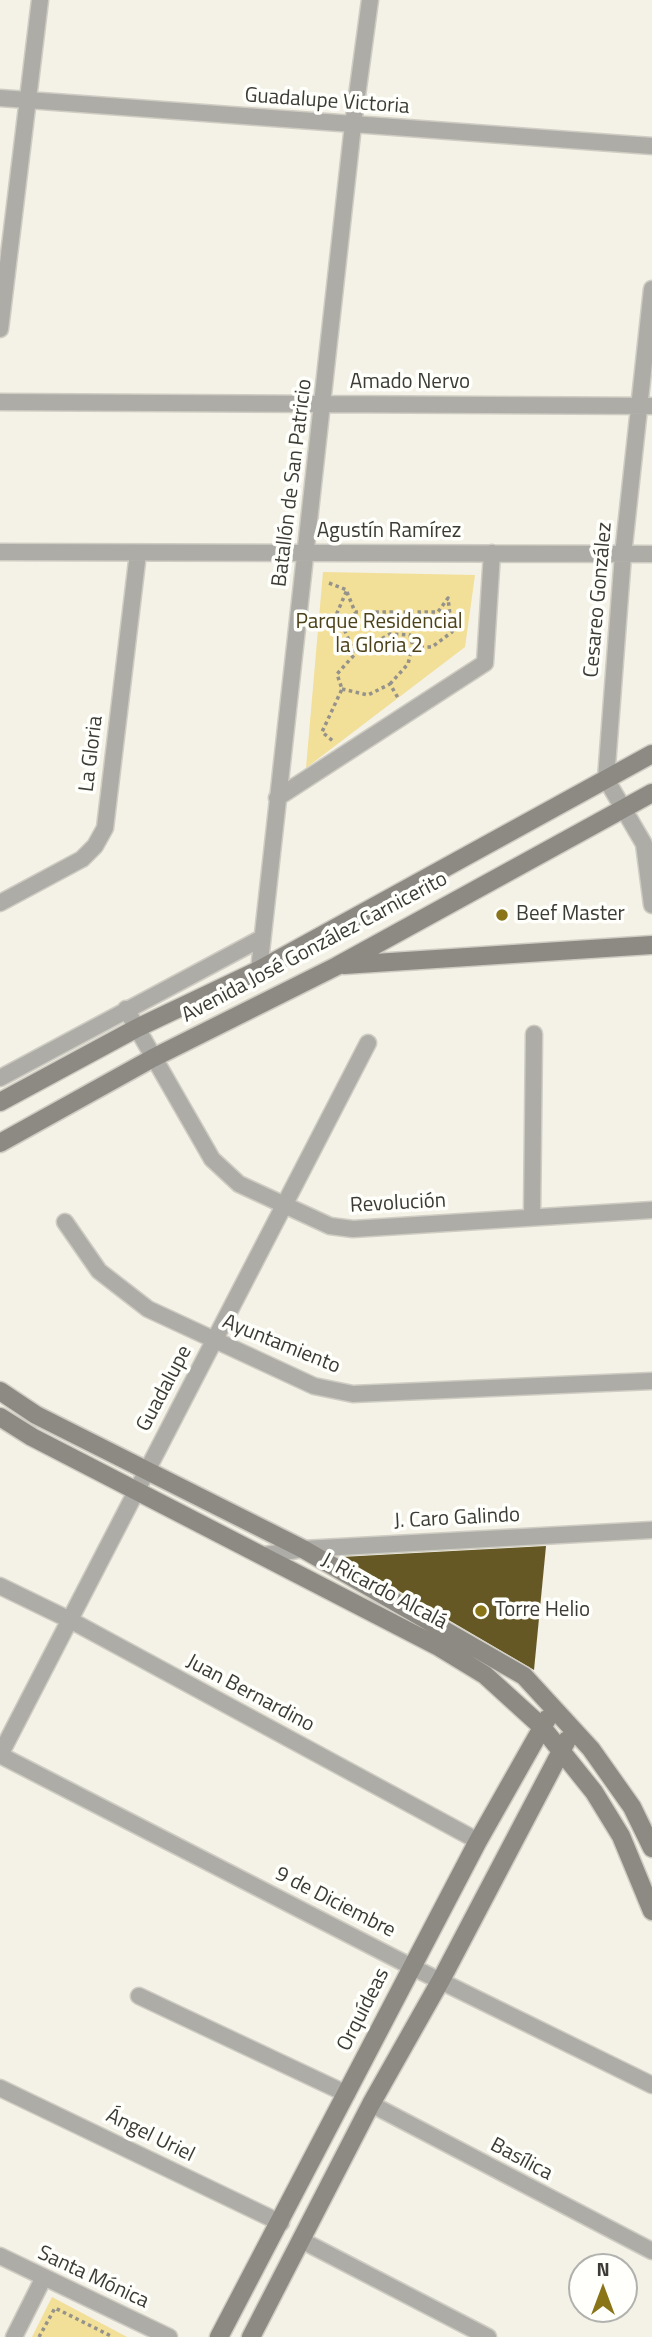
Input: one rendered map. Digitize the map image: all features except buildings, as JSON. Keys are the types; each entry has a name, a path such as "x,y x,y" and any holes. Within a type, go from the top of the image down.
{"street":[{"path":"0,329 40,0"},
{"name":"Batallón de San Patricio","path":"258,970 353,125 370,0"},
{"name":"Guadalupe Victoria","path":"0,98 652,146"},
{"name":"Cesareo González","path":"607,779 623,555 645,406 652,289"},
{"name":"Amado Nervo","path":"0,402 645,406"},
{"name":"Agustín Ramírez","path":"0,552 652,554"},
{"name":"La Gloria","path":"0,903 82,859 95,846 104,828 138,554"},
{"path":"277,798 485,663 492,554"},
{"name":"Avenida José González Carnicerito","path":"0,1102 137,1028 258,970 652,754"},
{"path":"607,779 625,806 644,844 652,905"},
{"name":"Avenida José González Carnicerito","path":"0,1143 153,1058 337,966 652,793"},
{"path":"0,1078 262,938"},
{"path":"337,966 652,945"},
{"name":"Revolución","path":"126,1009 212,1159 239,1184 281,1206 330,1226 353,1229 652,1210"},
{"path":"532,1217 534,1034"},
{"name":"Guadalupe","path":"0,1755 214,1342 281,1206 368,1043"},
{"name":"Ayuntamiento","path":"65,1222 79,1245 119,1289 148,1309 214,1342 314,1386 353,1394 652,1381"},
{"name":"J. Ricardo Alcalá","path":"0,1391 16,1404 303,1549 490,1654 524,1676 575,1730 632,1807 652,1848"},
{"name":"J. Ricardo Alcalá","path":"0,1417 439,1647 485,1675 541,1726 594,1792 621,1836 652,1911"},
{"name":"J. Caro Galindo","path":"265,1555 303,1549 652,1530"},
{"name":"Juan Bernardino","path":"0,1586 70,1620 478,1841"},
{"name":"Orquídeas","path":"219,2337 281,2223 478,1841 541,1726 555,1708"},
{"path":"251,2337 371,2104 441,1980 560,1748 575,1730"},
{"name":"9 de Diciembre","path":"0,1755 412,1967 652,2085"},
{"path":"139,1996 347,2094"},
{"name":"Ángel Uriel","path":"0,2088 281,2223"},
{"name":"Basílica","path":"371,2104 652,2251"},
{"path":"300,2240 488,2337"},
{"name":"Santa Mónica","path":"0,2256 43,2279 169,2337"},
{"path":"14,2337 43,2279"}],"path":[{"path":"329,583 347,590 355,612 438,612 448,598 453,632 432,647 412,647"},
{"path":"347,590 337,614 355,654"},
{"path":"336,745 322,732 342,690 337,674 355,654 390,634 410,635 412,647 408,664 390,684 368,695 342,690"},
{"path":"388,705 399,698 390,684"},
{"path":"39,2337 55,2308 113,2337"}],"green space":[{"name":"Parque Residencial la Gloria 2","path":"323,572 475,575 465,647 306,768"},
{"path":"52,2297 127,2337 32,2337"}],"place":[{"name":"Beef Master","path":"502,915"},
{"name":"Torre Helio","path":"481,1611"}]}
